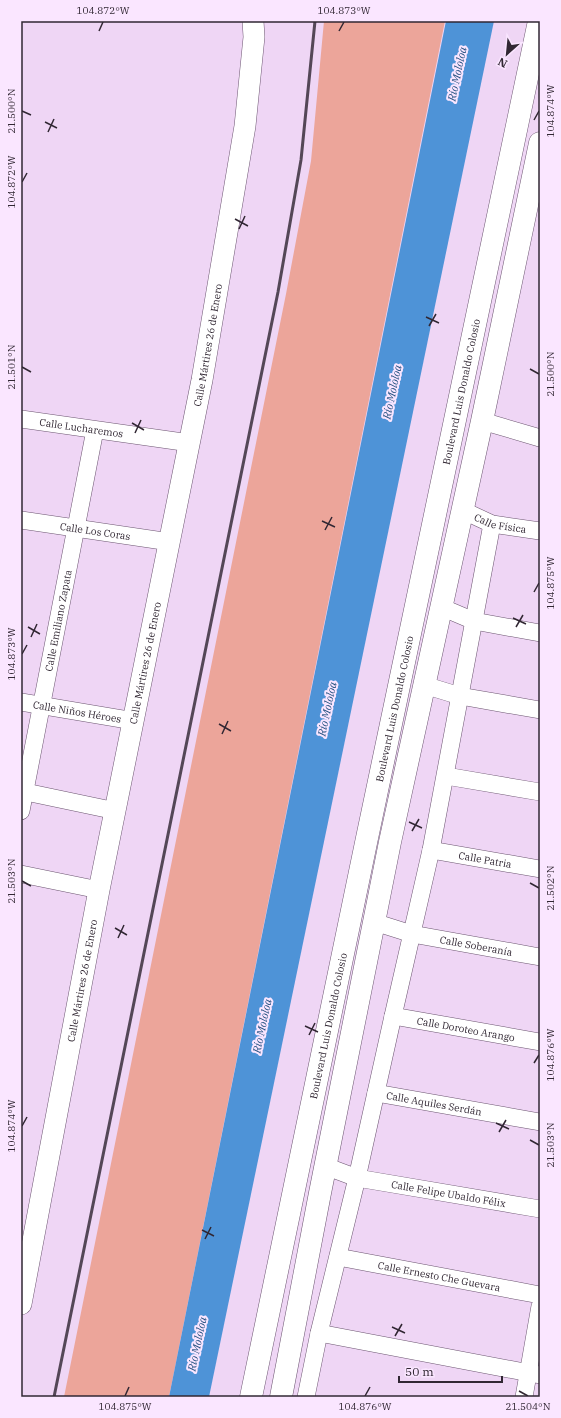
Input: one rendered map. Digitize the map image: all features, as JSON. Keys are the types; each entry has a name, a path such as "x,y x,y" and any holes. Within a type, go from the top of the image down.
{"main road":[{"name":"Boulevard Luis Donaldo Colosio","path":"251,1397 374,801 539,21"},
{"path":"281,1397 325,1166 398,806 540,146"},
{"path":"374,801 398,806"}],"street":[{"name":"Calle Mártires 26 de Enero","path":"21,1304 99,890 202,380 246,126 254,37 253,21"},
{"name":"Calle Lucharemos","path":"21,418 190,443"},
{"path":"482,421 540,438"},
{"name":"Calle Emiliano Zapata","path":"21,811 23,791 42,705 95,430"},
{"name":"Calle Física","path":"462,510 492,524 540,531"},
{"name":"Calle Los Coras","path":"21,520 170,542"},
{"path":"306,1397 319,1333 357,1178 431,850 492,524"},
{"path":"441,607 474,621 540,632"},
{"path":"424,685 460,696 540,710"},
{"name":"Calle Niños Héroes","path":"21,702 134,721"},
{"path":"446,776 540,792"},
{"path":"23,791 116,811"},
{"name":"Calle Patria","path":"431,850 540,869"},
{"path":"21,874 99,890"},
{"name":"Calle Soberanía","path":"374,922 412,934 540,957"},
{"name":"Calle Doroteo Arango","path":"393,1016 540,1042"},
{"name":"Calle Aquiles Serdán","path":"376,1093 540,1122"},
{"name":"Calle Felipe Ubaldo Félix","path":"325,1166 357,1178 540,1209"},
{"name":"Calle Ernesto Che Guevara","path":"338,1257 540,1295"},
{"path":"524,1397 534,1374 540,1306"},
{"path":"319,1333 534,1374"}],"shaded area":[{"path":"324,21 445,21 169,1397 64,1397 286,294 311,161"}],"water":[{"name":"Río Mololoa","path":"446,21 494,21 209,1397 169,1397"}],"railway":[{"path":"54,1397 278,292 301,160 315,21"}]}
